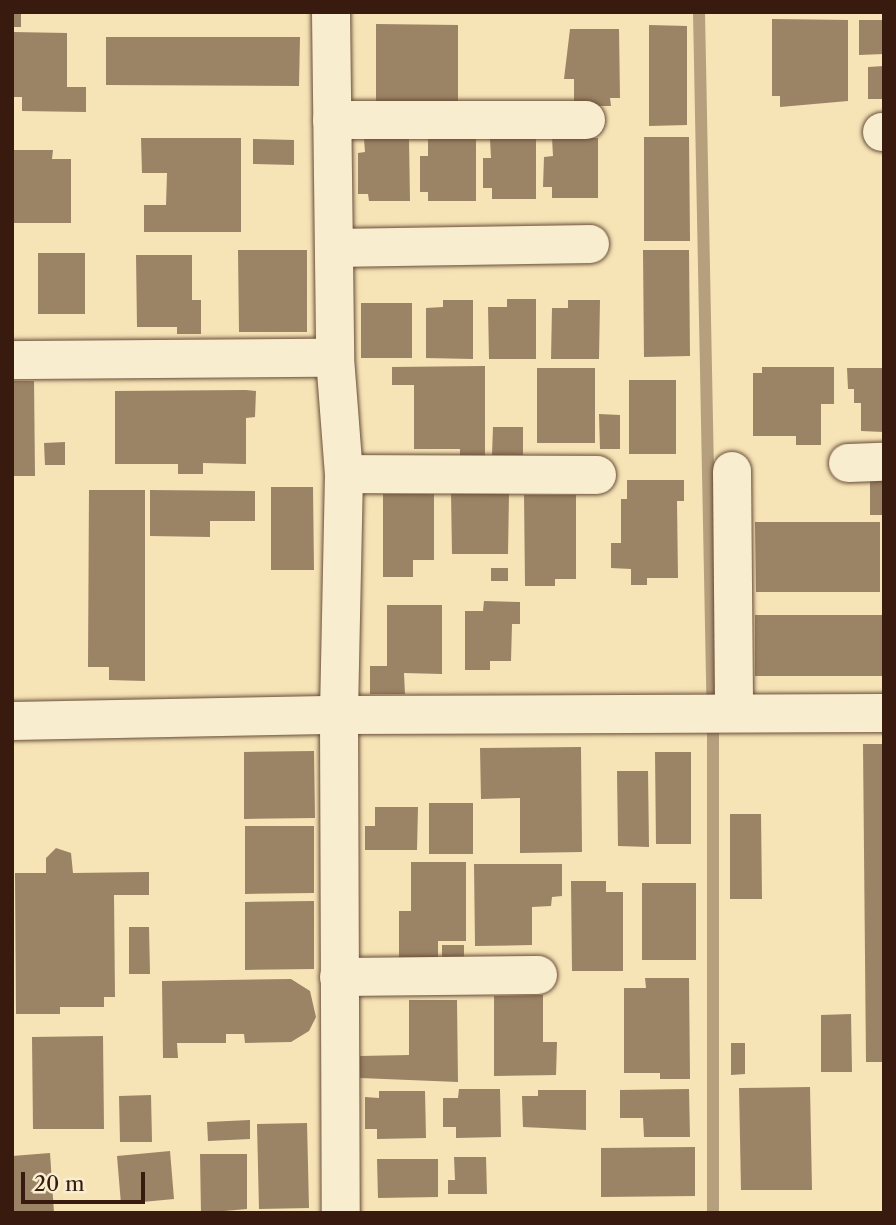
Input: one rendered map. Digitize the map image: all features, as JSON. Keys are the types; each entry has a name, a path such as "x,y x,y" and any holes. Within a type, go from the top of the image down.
{"street":[{"path":"331,12 335,358 344,474 339,715 341,1213"},
{"path":"332,120 586,120"},
{"path":"335,248 590,244"},
{"path":"12,360 335,358"},
{"path":"732,471 734,713"},
{"path":"344,474 597,475"},
{"path":"12,722 339,715 884,713"},
{"path":"339,977 538,975"}],"building":[{"path":"12,12 21,12 21,27 12,27"},
{"path":"772,19 848,20 848,101 780,107 780,96 772,96"},
{"path":"859,20 884,20 884,54 859,55"},
{"path":"376,24 458,25 458,105 376,105"},
{"path":"649,25 687,26 687,125 649,126"},
{"path":"570,29 619,29 620,98 610,98 611,106 574,106 574,79 564,79"},
{"path":"12,32 67,33 67,87 86,87 86,112 22,111 22,97 12,97"},
{"path":"106,37 300,37 299,86 106,85"},
{"path":"884,66 884,99 868,99 868,67"},
{"path":"644,137 689,137 690,241 644,241"},
{"path":"141,138 241,138 241,232 144,232 144,205 166,205 167,173 142,173"},
{"path":"428,138 476,139 476,201 428,201 428,192 420,192 420,156 428,156"},
{"path":"552,138 598,138 598,198 552,198 552,187 543,187 544,157 553,156"},
{"path":"253,139 294,140 294,165 253,164"},
{"path":"364,139 409,139 410,201 369,201 368,194 358,194 358,153 365,152"},
{"path":"490,139 536,139 536,199 492,199 492,188 483,188 483,158 491,158"},
{"path":"12,150 53,150 52,159 71,159 71,223 12,223"},
{"path":"238,250 307,250 307,332 239,332"},
{"path":"643,250 689,250 690,356 644,357"},
{"path":"38,253 85,253 85,314 38,314"},
{"path":"136,255 192,255 192,300 201,300 201,334 177,334 177,327 137,327"},
{"path":"507,299 536,299 536,359 489,359 488,307 507,307"},
{"path":"443,300 473,300 473,359 426,358 426,308 443,307"},
{"path":"568,300 600,300 599,359 551,359 552,308 568,308"},
{"path":"361,303 412,303 412,358 361,358"},
{"path":"485,366 485,457 460,456 460,449 414,449 414,385 392,385 392,367"},
{"path":"762,367 834,367 834,404 821,404 821,445 796,445 796,436 753,436 753,373 762,373"},
{"path":"537,368 595,368 595,443 537,443"},
{"path":"847,368 884,368 884,432 861,431 861,403 854,403 854,389 848,389"},
{"path":"629,380 676,380 676,454 629,454"},
{"path":"12,381 34,381 35,476 12,476"},
{"path":"115,391 256,391 255,417 246,418 246,464 203,463 203,474 178,474 178,464 115,464"},
{"path":"599,414 620,415 620,449 600,449"},
{"path":"493,427 523,427 523,455 492,455"},
{"path":"65,442 65,465 45,465 44,443"},
{"path":"870,477 884,477 884,515 870,515"},
{"path":"627,480 684,480 684,501 677,501 678,578 647,578 647,585 631,585 631,569 611,568 611,543 621,543 621,499 627,499"},
{"path":"271,487 313,487 314,570 271,570"},
{"path":"89,490 145,490 145,681 109,680 109,667 88,667"},
{"path":"150,490 255,491 255,521 210,521 210,537 150,536"},
{"path":"451,492 509,493 508,554 452,554"},
{"path":"383,494 434,494 434,560 413,560 413,577 383,577"},
{"path":"524,495 576,495 576,579 555,579 555,586 525,586"},
{"path":"755,522 880,522 880,592 756,592"},
{"path":"491,568 508,568 508,581 491,581"},
{"path":"484,601 520,602 520,624 512,624 511,661 490,661 490,670 465,670 465,611 483,611"},
{"path":"387,605 442,605 442,674 404,673 405,694 370,694 370,666 387,666"},
{"path":"755,615 884,615 884,676 755,676"},
{"path":"863,744 884,744 884,1062 866,1062"},
{"path":"581,747 582,852 520,853 520,798 481,799 480,748"},
{"path":"314,751 315,818 244,819 244,752"},
{"path":"655,752 691,752 691,844 656,844"},
{"path":"617,771 648,771 649,847 618,846"},
{"path":"429,803 473,803 473,854 429,854"},
{"path":"375,807 418,807 417,850 365,850 365,826 375,826"},
{"path":"730,814 761,814 762,899 730,899"},
{"path":"245,826 314,826 314,893 245,894"},
{"path":"56,848 71,853 73,873 149,872 149,895 114,895 115,997 104,997 104,1007 60,1007 60,1014 16,1014 15,873 46,873 46,858"},
{"path":"411,862 466,862 466,941 438,941 438,958 399,958 399,911 411,911"},
{"path":"474,864 562,864 562,896 552,897 551,906 532,907 532,945 475,946"},
{"path":"571,881 606,881 606,892 623,892 623,971 572,971"},
{"path":"642,883 696,883 696,960 642,960"},
{"path":"314,901 314,969 245,970 245,902"},
{"path":"129,927 149,927 150,974 129,974"},
{"path":"442,945 464,945 464,958 442,959"},
{"path":"645,978 689,978 690,1079 660,1079 660,1073 624,1073 624,988 646,988"},
{"path":"291,979 310,991 316,1017 309,1031 291,1042 245,1043 244,1034 226,1034 226,1043 177,1043 178,1058 163,1058 162,981"},
{"path":"543,995 543,1042 557,1042 556,1075 494,1076 494,996"},
{"path":"409,1000 457,1000 458,1082 360,1078 360,1056 409,1055"},
{"path":"851,1014 852,1072 821,1072 821,1015"},
{"path":"103,1036 104,1129 33,1129 32,1037"},
{"path":"731,1043 745,1043 745,1074 731,1075"},
{"path":"810,1087 812,1190 741,1190 739,1088"},
{"path":"459,1089 500,1089 501,1137 456,1138 456,1127 443,1127 443,1098 458,1098"},
{"path":"689,1089 690,1137 644,1137 643,1118 620,1118 620,1090"},
{"path":"538,1090 586,1090 586,1130 523,1127 522,1096 538,1096"},
{"path":"379,1091 425,1091 426,1138 377,1139 377,1129 365,1129 365,1097 379,1098"},
{"path":"151,1095 152,1142 120,1142 119,1096"},
{"path":"250,1120 250,1139 208,1141 207,1122"},
{"path":"307,1123 309,1208 259,1209 257,1124"},
{"path":"695,1147 695,1196 601,1197 601,1148"},
{"path":"170,1151 174,1199 121,1204 117,1156"},
{"path":"50,1153 54,1213 12,1213 12,1156"},
{"path":"200,1154 247,1154 247,1209 201,1213"},
{"path":"454,1157 486,1157 487,1194 448,1194 448,1180 455,1180"},
{"path":"377,1159 438,1159 438,1197 378,1198"}],"waterway":[{"path":"699,12 713,726 713,1213"}]}
